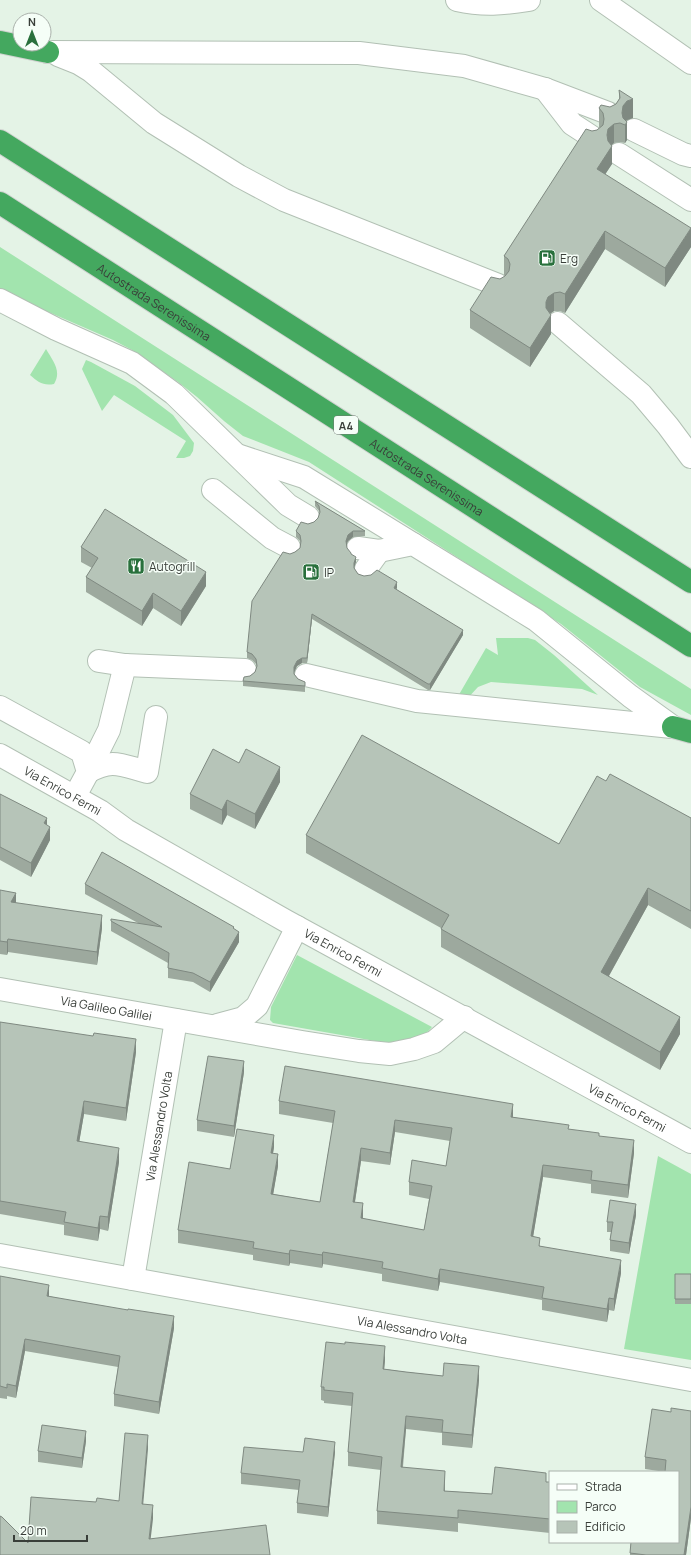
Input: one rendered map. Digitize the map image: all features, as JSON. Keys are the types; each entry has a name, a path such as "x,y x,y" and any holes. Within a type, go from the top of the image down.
{"highway":[{"path":"0,42 12,44"},
{"path":"0,141 691,582"},
{"name":"Autostrada Serenissima","path":"0,203 691,646"}],"street":[{"path":"456,0 473,4 490,5 530,0"},
{"path":"601,0 691,63"},
{"path":"48,52 359,53 464,66 545,89 608,113"},
{"path":"48,52 85,67 101,78 154,123 240,176 284,200 498,285"},
{"path":"545,89 572,124 592,137"},
{"path":"634,130 683,154 691,156"},
{"path":"619,154 691,200"},
{"path":"0,300 56,329 132,363 174,394 288,505 308,517"},
{"path":"558,323 641,394 668,426 691,457"},
{"path":"235,455 304,477 413,544 536,620 630,696 682,730"},
{"path":"213,490 272,538 289,547"},
{"path":"366,569 368,550 413,544"},
{"path":"99,661 125,665 245,670"},
{"path":"75,796 109,730 125,665"},
{"path":"306,675 416,701 682,730"},
{"path":"0,706 82,752 88,772"},
{"path":"88,772 101,764 115,763 147,772 156,717"},
{"name":"Via Enrico Fermi","path":"0,755 75,796 100,811 126,830 298,927 691,1142"},
{"name":"Via Galileo Galilei","path":"212,1027 243,1018 257,1006 298,927"},
{"name":"Via Galileo Galilei","path":"0,989 359,1052 390,1054 414,1049 434,1042 464,1017"},
{"name":"Via Galileo Galilei","path":"257,1006 257,1016 263,1025 280,1038"},
{"name":"Via Alessandro Volta","path":"133,1279 176,1020"},
{"name":"Via Alessandro Volta","path":"0,1255 691,1380"}],"green space":[{"path":"0,247 691,689 691,715 640,687 561,624 309,462 243,436 178,382 132,350 113,340 0,291"},
{"path":"46,349 57,370 54,384 41,383 30,375"},
{"path":"86,360 135,386 173,415 194,443 193,451 190,456 176,458 186,441 114,395 102,411 82,369"},
{"path":"496,638 528,638 535,640 598,695 582,689 491,682 478,687 466,700 457,698 486,648 498,655"},
{"path":"297,955 432,1027 421,1039 398,1045 273,1023 270,1020 271,1007"},
{"path":"658,1156 691,1174 691,1360 624,1349"}],"building":[{"path":"619,90 633,99 627,101 623,106 623,118 627,122 625,125 620,123 614,124 608,129 608,141 612,146 597,169 691,228 665,268 605,231 565,294 560,292 554,293 548,297 546,308 551,315 530,348 470,310 491,277 500,279 509,271 510,264 508,259 504,256 586,129 592,131 597,130 603,125 603,113 599,108 601,105 610,107 616,104 620,98"},
{"path":"315,501 365,531 353,531 348,535 346,541 347,548 351,554 356,557 354,568 358,574 364,576 371,575 377,570 397,582 394,588 463,630 430,684 312,614 307,658 302,658 297,661 294,667 294,674 298,679 305,682 305,686 243,681 244,677 250,676 255,672 257,666 256,659 252,654 247,652 252,601 283,552 290,554 300,548 300,535 296,531 301,522 308,524 314,522 318,518 320,512 319,506"},
{"path":"105,509 206,572 181,611 153,593 142,611 86,577 98,558 81,547"},
{"path":"362,735 559,844 597,776 606,781 610,774 691,818 691,911 648,888 601,972 680,1017 660,1052 441,929 449,915 306,835"},
{"path":"213,749 239,763 246,749 280,767 255,814 227,800 222,810 190,794"},
{"path":"0,794 47,818 44,823 50,827 31,863 0,847"},
{"path":"102,852 234,927 233,928 239,932 210,982 193,973 168,968 169,953 111,921 111,919 162,927 85,884"},
{"path":"0,890 16,893 11,902 102,915 97,952 8,939 7,942 0,941"},
{"path":"0,1022 93,1036 94,1033 136,1039 126,1108 84,1101 77,1141 119,1148 108,1217 100,1216 98,1228 64,1222 66,1212 0,1201"},
{"path":"208,1056 244,1061 234,1126 197,1120"},
{"path":"285,1066 513,1104 511,1117 569,1125 568,1129 599,1133 599,1136 634,1140 628,1185 591,1180 592,1171 543,1165 531,1236 540,1238 539,1246 621,1260 614,1299 609,1298 607,1309 542,1298 544,1287 440,1269 438,1279 382,1268 383,1262 323,1252 322,1255 290,1250 289,1254 253,1248 254,1242 178,1230 189,1162 230,1169 237,1129 274,1135 271,1153 278,1154 271,1194 320,1202 335,1111 279,1101","holes":["395,1120 452,1128 446,1166 412,1160 409,1182 432,1186 424,1230 361,1218 363,1203 353,1202 361,1148 390,1153"]},
{"path":"610,1200 636,1204 629,1243 610,1240 613,1222 607,1222"},
{"path":"675,1274 691,1274 691,1299 675,1299"},
{"path":"0,1276 49,1285 47,1296 128,1310 174,1316 159,1402 114,1394 120,1356 25,1339 16,1386 7,1384 7,1388 0,1386"},
{"path":"326,1342 345,1344 345,1342 385,1346 383,1369 443,1376 444,1363 479,1366 472,1435 442,1432 443,1420 406,1416 401,1467 445,1471 444,1491 492,1494 495,1467 546,1473 546,1482 549,1482 549,1519 458,1510 458,1518 377,1511 382,1457 348,1452 353,1393 324,1390 324,1387 321,1387"},
{"path":"671,1408 691,1411 691,1507 684,1555 646,1555 630,1553 631,1543 679,1543 679,1471 665,1471 666,1460 645,1457 652,1409 671,1412"},
{"path":"42,1425 86,1431 82,1458 38,1451"},
{"path":"125,1433 148,1435 142,1504 153,1505 149,1539 266,1525 270,1555 0,1555 0,1516 28,1543 31,1497 96,1502 97,1498 119,1501"},
{"path":"305,1438 335,1442 328,1507 297,1503 300,1480 241,1473 244,1447 303,1452"}],"place":[{"name":"Erg","path":"547,258"},
{"name":"Autogrill","path":"136,566"},
{"name":"IP","path":"311,572"}]}
